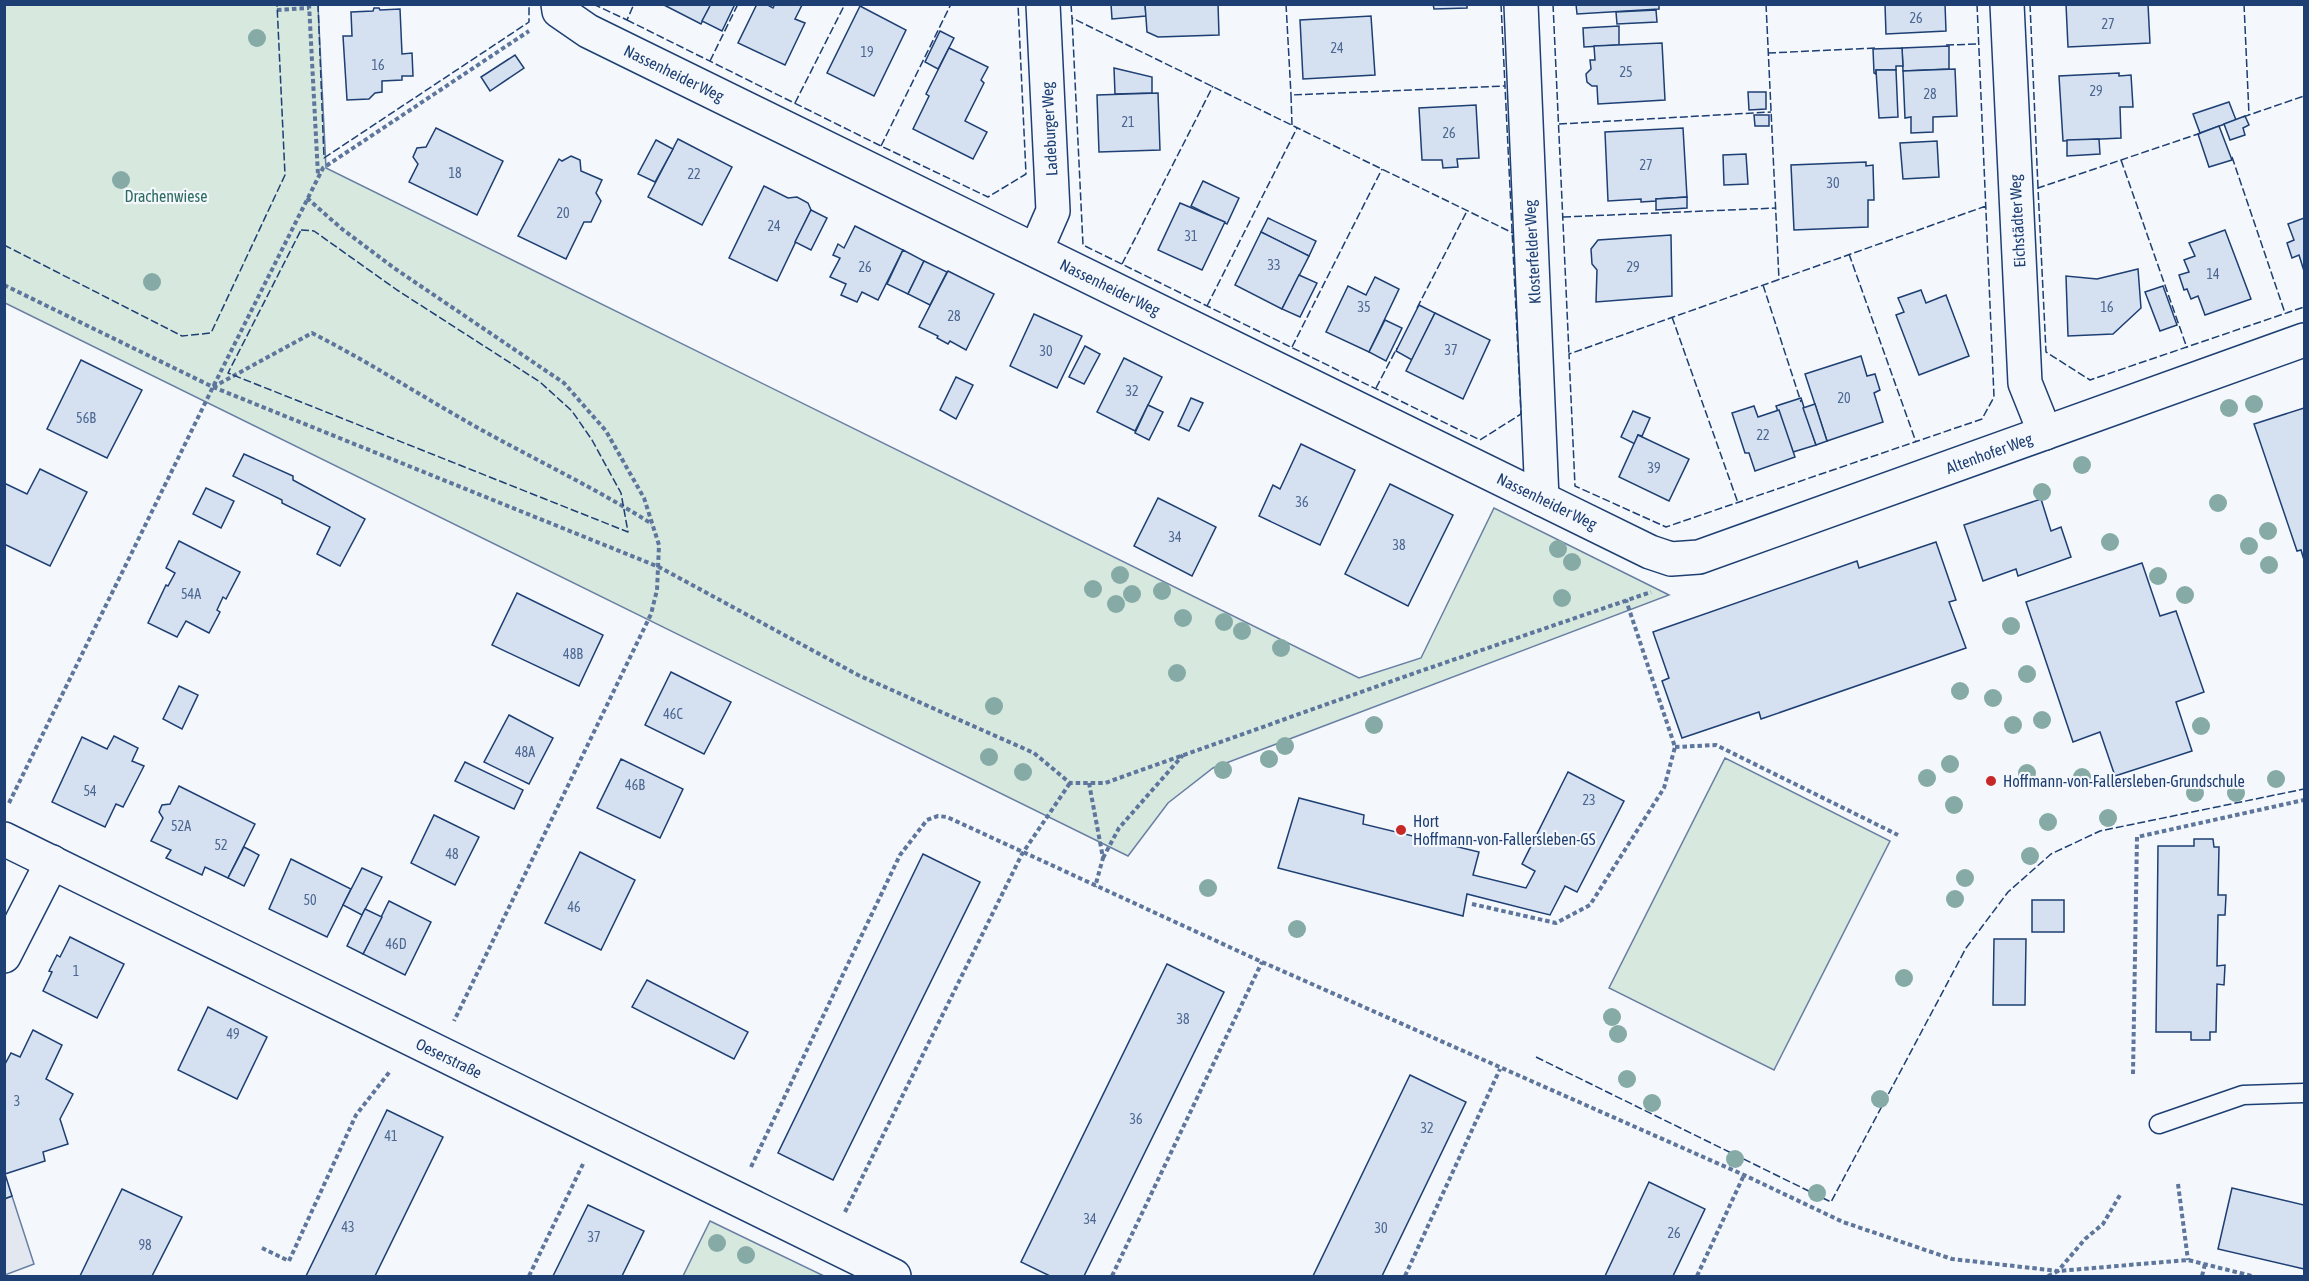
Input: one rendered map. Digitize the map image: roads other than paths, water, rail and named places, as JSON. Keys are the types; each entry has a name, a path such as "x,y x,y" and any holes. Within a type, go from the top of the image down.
{"street":[{"name":"Nassenheider Weg","path":"558,4 559,10 588,31 1650,552 1671,559"},
{"name":"Ladeburger Weg","path":"1036,250 1053,211 1043,4"},
{"name":"Klosterfelder Weg","path":"1521,4 1542,499"},
{"name":"Eichstädter Weg","path":"2007,4 2025,383 2045,433"},
{"name":"Altenhofer Weg","path":"1671,559 1699,556 2304,340"},
{"name":"Oeserstraße","path":"4,839 894,1276"},
{"path":"4,956 52,862"}],"lane":[{"path":"2159,1124 2243,1095 2304,1093"}],"place":[{"name":"Hoffmann-von-Fallersleben-Grundschule","path":"1991,781"},
{"name":"Hort Hoffmann-von-Fallersleben-GS","path":"1401,830"}],"park label":[{"name":"Drachenwiese","path":"166,196"}]}
